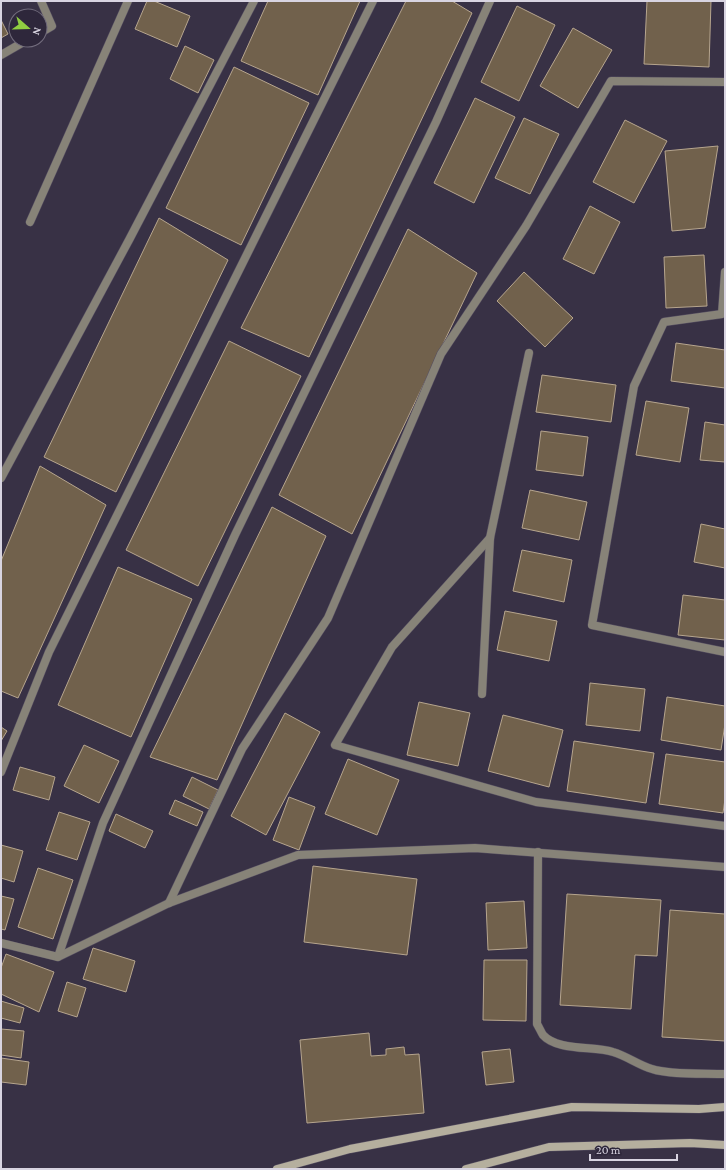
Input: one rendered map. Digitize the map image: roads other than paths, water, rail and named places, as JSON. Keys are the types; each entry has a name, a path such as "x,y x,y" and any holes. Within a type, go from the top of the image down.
{"main road":[{"path":"277,1169 350,1149 572,1107 700,1109 725,1107"},
{"path":"466,1169 549,1148 690,1144 725,1146"}],"street":[{"path":"30,222 128,1"},
{"path":"1,478 125,247 254,1"},
{"path":"1,772 49,652 373,1"},
{"path":"58,957 103,822 235,535 436,122 490,1"},
{"path":"48,17 52,26 48,28"},
{"path":"1,55 13,48"},
{"path":"169,903 242,749 328,618 441,354 526,226 611,81 725,82"},
{"path":"725,272 722,314 664,322 634,386 592,625 725,652"},
{"path":"482,694 490,538 529,353"},
{"path":"490,538 392,647 335,745 536,802 725,826"},
{"path":"1,943 58,957 169,903 298,856 475,848 725,867"},
{"path":"538,852 537,1024 544,1036 558,1044 612,1051 628,1057 653,1070 725,1074"}]}
